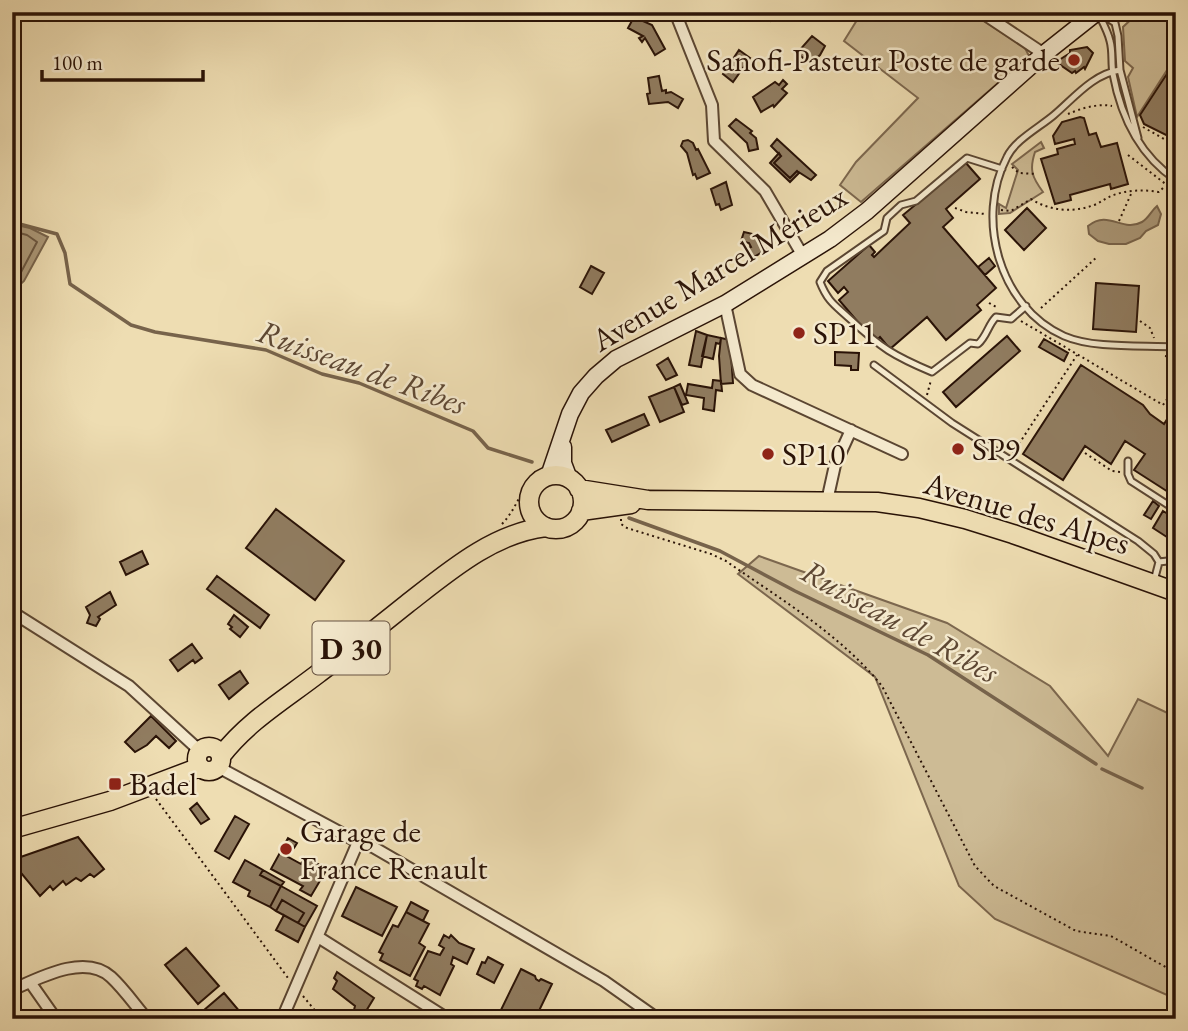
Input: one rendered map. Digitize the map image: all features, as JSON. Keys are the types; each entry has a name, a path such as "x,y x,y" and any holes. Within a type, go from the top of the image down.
{"main road":[{"name":"Avenue Marcel Mérieux","path":"1044,54 1084,12"},
{"name":"Avenue Marcel Mérieux","path":"549,476 563,431 581,393 615,359 725,304 830,239 867,211 1044,54 1098,12"},
{"name":"Avenue Marcel Mérieux","path":"563,431 563,463 574,484"},
{"path":"549,476 562,476 574,484 582,503 581,512 572,523 564,527 546,527 535,519 529,506 531,491 535,485 549,476"},
{"name":"Avenue des Alpes","path":"574,484 648,500"},
{"name":"Avenue des Alpes","path":"581,512 648,500 877,502 965,519 1176,592"},
{"name":"D 30","path":"487,548 529,506"},
{"name":"D 30","path":"12,829 110,801 210,760 240,732 449,571 487,548 528,529 546,527"}],"street":[{"path":"675,12 712,105 714,141 765,191 803,256"},
{"path":"981,12 1044,54"},
{"path":"725,304 740,374 752,385 902,454"},
{"path":"827,501 835,465 851,430"},
{"path":"12,612 130,686 210,760 358,842 373,847 519,930 604,981 658,1019"},
{"path":"282,1019 358,842"},
{"path":"318,936 448,1019"},
{"path":"12,990 74,967 94,966 110,975 147,1019"},
{"path":"30,982 56,1019"}],"lane":[{"path":"1098,12 1115,23 1118,36 1116,71 1139,144"},
{"path":"1098,12 1110,40 1128,127 1148,157 1175,178"},
{"path":"1116,71 1093,80 1011,150 995,187 992,212 994,244 1003,270 1029,308 1041,322 1063,335 1077,341 1176,347"},
{"path":"1002,169 967,158 916,201 901,205 887,218 884,231 827,271 820,282 827,300 870,339 894,356 932,372 970,344 978,344 985,338 989,324 996,317 1011,319 1029,308"},
{"path":"874,365 928,407 1138,541 1154,554 1159,562 1153,584"},
{"path":"1128,461 1131,481 1176,510"},
{"path":"1159,562 1176,560"}],"path":[{"path":"1063,108 1069,115 1088,106 1101,104 1122,108"},
{"path":"1135,129 1144,127 1176,146"},
{"path":"1128,155 1176,192"},
{"path":"1011,167 1019,173 1036,174"},
{"path":"956,208 966,212 1011,211 1031,199 1042,207 1074,211 1097,204 1110,196 1143,190 1159,192 1166,186"},
{"path":"1119,221 1131,192"},
{"path":"1029,308 1044,307 1097,257"},
{"path":"989,303 1163,405 1176,386"},
{"path":"1009,460 1077,354"},
{"path":"925,398 932,372"},
{"path":"499,527 514,511 520,492 528,480 551,451 557,450"},
{"path":"1086,453 1112,471 1128,472"},
{"path":"626,528 726,561 837,640 872,672 883,686 975,866 994,886 1076,931 1111,936 1176,973"},
{"path":"148,787 295,987 323,1019"}],"shaded area":[{"path":"862,12 970,12 1025,48 1029,56 861,202 840,185 856,162 918,98 844,41"},
{"path":"1139,12 1176,12 1176,56 1137,117 1128,77 1133,68 1125,61 1123,27"},
{"path":"1041,142 1044,148 1035,152 1032,169 1043,192 1010,213 999,214 999,204 1006,208 1018,170 1012,164"},
{"path":"759,556 947,623 1050,686 1108,756 1138,699 1176,717 1176,999 995,919 959,886 875,677 738,574"}],"water":[{"path":"1157,206 1161,214 1158,225 1126,244 1109,244 1098,241 1089,234 1088,226 1096,221 1109,220 1135,225"},
{"path":"12,224 30,228 48,237 24,281 12,292"}],"building":[{"path":"758,12 782,14 779,18 775,15 770,21 766,18 760,19 757,15"},
{"path":"634,17 652,25 665,49 655,55 645,38 642,42 639,38 643,36 628,28"},
{"path":"812,36 825,46 812,65 797,53"},
{"name":"Sanofi-Pasteur Poste de garde","path":"1087,47 1093,53 1085,69 1084,67 1072,73 1056,62 1070,53 1070,50"},
{"path":"739,50 750,58 733,82 723,74"},
{"path":"1174,63 1176,140 1144,124 1140,115"},
{"path":"659,76 662,91 666,90 666,93 671,92 683,99 678,108 668,102 649,104 648,78"},
{"path":"783,80 787,84 782,89 787,93 774,107 773,105 761,112 753,97 775,82 779,85"},
{"path":"1084,118 1089,135 1096,133 1101,147 1117,143 1128,184 1111,189 1110,184 1070,195 1071,200 1055,204 1041,159 1058,154 1057,149 1075,144 1074,139 1055,144 1053,136 1062,122"},
{"path":"736,119 752,131 750,133 756,138 758,149 749,151 747,143 729,126"},
{"path":"777,139 816,175 811,180 797,171 790,178 774,163 781,156 771,146"},
{"path":"688,140 698,149 710,173 697,179 695,174 693,175 687,153 681,146 683,141"},
{"path":"779,153 781,156 774,163 790,178 797,171 799,173 790,182 770,163"},
{"path":"966,163 980,179 946,209 953,218 943,227 996,288 977,305 981,310 946,340 927,317 890,349 880,337 877,340 865,326 863,328 839,300 848,292 844,287 838,293 828,281 869,245 875,252 872,255 874,257 910,223 903,215"},
{"path":"726,182 732,205 721,210 719,204 716,205 711,189"},
{"path":"1027,208 1046,228 1024,250 1005,230"},
{"path":"744,232 753,234 755,238 759,235 766,250 754,257 748,248 751,247 749,243 741,241"},
{"path":"989,258 995,266 985,275 978,267"},
{"path":"591,266 604,273 592,294 580,287"},
{"path":"1096,283 1139,286 1136,332 1093,329"},
{"path":"696,331 707,335 701,367 689,365"},
{"path":"707,335 721,338 720,344 716,343 713,359 702,356"},
{"path":"1007,336 1020,351 956,407 943,392"},
{"path":"721,338 730,340 733,383 721,384"},
{"path":"1044,339 1068,353 1064,361 1039,347"},
{"path":"835,352 859,353 858,370 851,370 851,366 835,365"},
{"path":"668,358 677,375 666,380 657,365"},
{"path":"1081,365 1143,405 1164,424 1176,405 1176,497 1134,470 1145,454 1125,441 1111,464 1085,446 1063,480 1023,454"},
{"path":"713,380 721,381 722,391 716,390 714,411 703,409 704,398 686,395 688,384 712,388"},
{"path":"680,384 688,403 682,405 674,387"},
{"path":"674,387 684,412 660,422 649,397"},
{"path":"644,414 649,425 612,442 606,430"},
{"path":"1153,501 1159,506 1151,519 1144,515"},
{"path":"276,509 344,561 315,600 246,548"},
{"path":"1163,511 1176,519 1176,537 1173,541 1153,528"},
{"path":"142,551 148,564 126,575 120,562"},
{"path":"217,576 269,615 260,628 207,589"},
{"path":"110,592 116,605 98,617 100,619 96,626 87,623 90,615 86,607"},
{"path":"234,615 248,627 240,637 228,624"},
{"path":"192,644 202,658 195,663 193,660 178,671 170,660"},
{"path":"240,671 248,683 229,699 219,685"},
{"path":"151,716 176,741 169,748 156,736 135,752 125,742"},
{"path":"197,803 209,819 201,824 190,809"},
{"path":"235,816 249,824 229,859 215,851"},
{"path":"78,837 104,869 94,877 90,874 81,881 76,878 66,885 63,881 53,890 50,886 40,896 12,862 12,860"},
{"path":"288,838 297,843 294,848 288,845 283,854 301,864 305,857 327,869 311,896 300,890 303,886 271,869"},
{"path":"245,860 263,870 260,875 281,886 270,907 248,896 250,891 233,882"},
{"path":"263,870 284,882 281,886 260,875"},
{"path":"281,886 317,906 305,927 298,923 304,913 282,900 276,911 270,907"},
{"path":"356,887 397,907 382,936 342,916"},
{"path":"282,900 304,913 298,923 276,911"},
{"path":"411,902 428,911 423,921 406,912"},
{"path":"406,912 429,924 419,943 425,947 410,976 380,960 383,954 379,952 393,925 398,927"},
{"path":"284,915 305,927 298,942 276,930"},
{"path":"444,935 449,938 451,935 459,943 474,949 467,964 453,957 451,964 454,966 440,995 424,986 422,989 416,986 418,981 414,979 428,951 440,955 444,948 439,945"},
{"path":"186,948 219,986 198,1004 165,965"},
{"path":"488,957 503,965 494,983 477,974 482,962 485,963"},
{"path":"521,969 539,981 541,979 552,984 535,1019 510,1019 499,1014"},
{"path":"337,972 374,998 363,1016 333,989"},
{"path":"224,993 246,1019 200,1019 197,1016"}],"waterway":[{"name":"Ruisseau de Ribes","path":"12,222 57,234 65,253 70,284 131,325 155,332 266,350 322,374 359,383 473,431 488,448 532,462"},
{"name":"Ruisseau de Ribes","path":"629,518 720,551 795,591 928,655 1096,764"},
{"name":"Ruisseau de Ribes","path":"1102,769 1142,788"}],"place":[{"name":"Sanofi-Pasteur Poste de garde","path":"1074,60"},
{"name":"SP11","path":"799,333"},
{"name":"SP9","path":"958,449"},
{"name":"SP10","path":"768,454"},
{"name":"Badel","path":"115,784"},
{"name":"Garage de France Renault","path":"286,849"}]}
